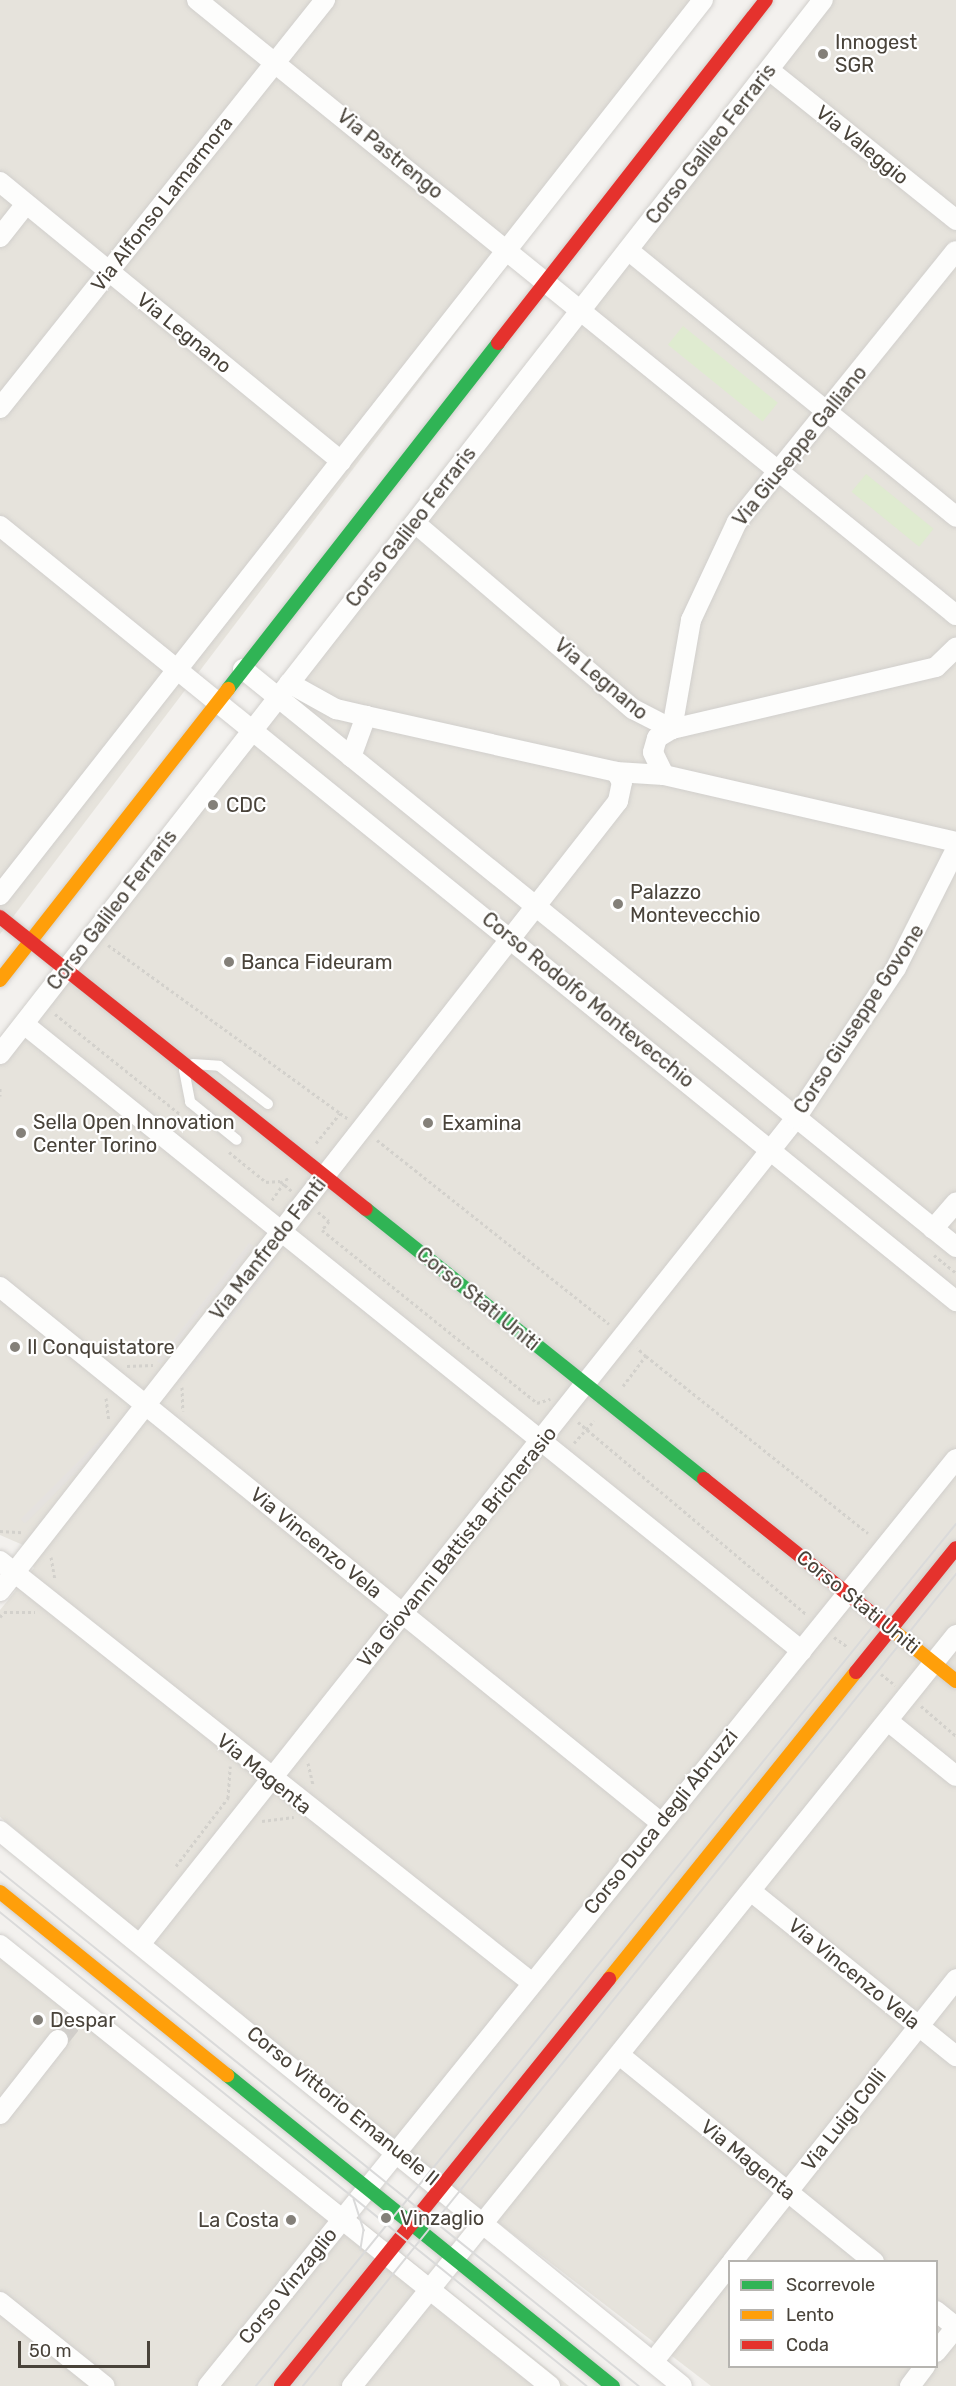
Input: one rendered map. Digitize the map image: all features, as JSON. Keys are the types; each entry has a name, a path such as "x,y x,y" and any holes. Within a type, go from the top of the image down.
{"main road":[{"path":"0,980 765,0"},
{"name":"Corso Stati Uniti","path":"0,917 956,1681"},
{"path":"281,2386 956,1548"},
{"path":"0,1892 613,2386"}],"street":[{"name":"Via Pastrengo","path":"197,0 583,308 956,615"},
{"name":"Via Alfonso Lamarmora","path":"0,408 325,0"},
{"name":"Corso Galileo Ferraris","path":"0,1054 823,0"},
{"path":"0,895 508,248 694,3"},
{"name":"Via Valeggio","path":"769,70 956,219"},
{"name":"Via Legnano","path":"0,182 341,461"},
{"path":"0,237 26,204"},
{"path":"628,250 956,517"},
{"name":"Via Giuseppe Galliano","path":"672,729 691,620 737,522 828,413 956,251"},
{"name":"Via Legnano","path":"415,523 651,722 672,729"},
{"name":"Corso Rodolfo Montevecchio","path":"0,526 510,936 956,1301"},
{"path":"664,775 653,752 657,738 672,729 936,668 956,648"},
{"name":"Corso Rodolfo Montevecchio","path":"243,669 283,690 351,757 956,1247"},
{"path":"283,690 336,709 366,716 616,772 664,775 956,842"},
{"path":"351,757 366,716"},
{"path":"616,772 622,782 618,801"},
{"path":"535,906 618,801 664,775"},
{"name":"Corso Giuseppe Govone","path":"772,1150 796,1118 896,968 942,886 956,849"},
{"name":"Via Manfredo Fanti","path":"0,1591 7,1567 146,1404 535,906"},
{"path":"24,1023 802,1651"},
{"name":"Via Giovanni Battista Bricherasio","path":"141,1943 403,1612 541,1440 567,1412 772,1150"},
{"path":"933,1229 956,1203"},
{"name":"Via Vincenzo Vela","path":"0,1287 660,1822"},
{"name":"Corso Duca degli Abruzzi","path":"367,2187 660,1822 956,1460"},
{"name":"Via Magenta","path":"7,1567 272,1780 531,1982"},
{"path":"352,2386 484,2220 622,2057 956,1635"},
{"path":"888,1721 956,1776"},
{"name":"Corso Vittorio Emanuele II","path":"0,1831 441,2185 682,2386"},
{"name":"Via Vincenzo Vela","path":"752,1892 956,2056"},
{"path":"0,1945 78,2016 386,2254 550,2386"},
{"name":"Via Luigi Colli","path":"733,2260 956,1979"},
{"path":"0,2114 58,2040"},
{"name":"Via Magenta","path":"622,2057 872,2260"},
{"name":"Corso Vinzaglio","path":"208,2386 367,2187"},
{"name":"Via Luigi Colli","path":"653,2362 728,2267"},
{"path":"0,2302 105,2386"},
{"path":"938,2313 956,2327 938,2350"},
{"path":"909,2386 924,2368"}],"lane":[{"path":"237,1140 190,1102 182,1063 219,1066 268,1104"}],"path":[{"path":"108,945 340,1113"},
{"path":"40,1003 183,1117"},
{"path":"0,1088 0,1096"},
{"path":"361,1128 868,1533"},
{"path":"220,1146 266,1182 280,1181 329,1221 322,1230 537,1403 546,1396 567,1412 813,1620"},
{"path":"561,1457 587,1430 646,1356"},
{"path":"0,1617 4,1612 39,1612"}],"shaded area":[{"path":"0,0 709,0 0,934"},
{"path":"827,0 956,0 956,2386 711,2386 406,2152 0,1817 0,1610 34,1568 23,1545 0,1535 0,1053"},
{"path":"249,1243 254,1246 161,1364 157,1361"},
{"path":"271,1260 275,1263 182,1380 179,1377"},
{"path":"107,1433 111,1437 25,1524 21,1519"},
{"path":"0,1934 569,2386 0,2386"}],"green space":[{"path":"683,326 778,403 763,421 668,345"},
{"path":"866,474 934,529 919,547 852,492"}],"tunnel":[{"path":"58,2040 74,2020"}],"tram line":[{"path":"256,2386 956,1524"},
{"path":"303,2386 956,1574"},
{"path":"0,1871 639,2386"},
{"path":"0,1912 587,2386"},
{"path":"354,2199 364,2230 361,2250"}],"traffic: fast":[{"path":"228,689 498,343"},
{"path":"366,1209 704,1479"},
{"path":"227,2075 613,2386"}],"traffic: slow":[{"path":"0,980 228,689"},
{"path":"885,1624 956,1681"},
{"path":"609,1979 856,1672"},
{"path":"0,1892 227,2075"}],"traffic: jam":[{"path":"498,343 766,0"},
{"path":"0,917 366,1209"},
{"path":"704,1479 885,1624"},
{"path":"856,1672 956,1548"},
{"path":"281,2386 609,1979"}],"place":[{"name":"Innogest SGR","path":"823,54"},
{"name":"CDC","path":"213,805"},
{"name":"Palazzo Montevecchio","path":"618,904"},
{"name":"Banca Fideuram","path":"229,962"},
{"name":"Examina","path":"428,1123"},
{"name":"Sella Open Innovation Center Torino","path":"21,1133"},
{"name":"Il Conquistatore","path":"15,1347"},
{"name":"Despar","path":"38,2020"},
{"name":"Vinzaglio","path":"386,2218"},
{"name":"La Costa","path":"291,2220"}]}
